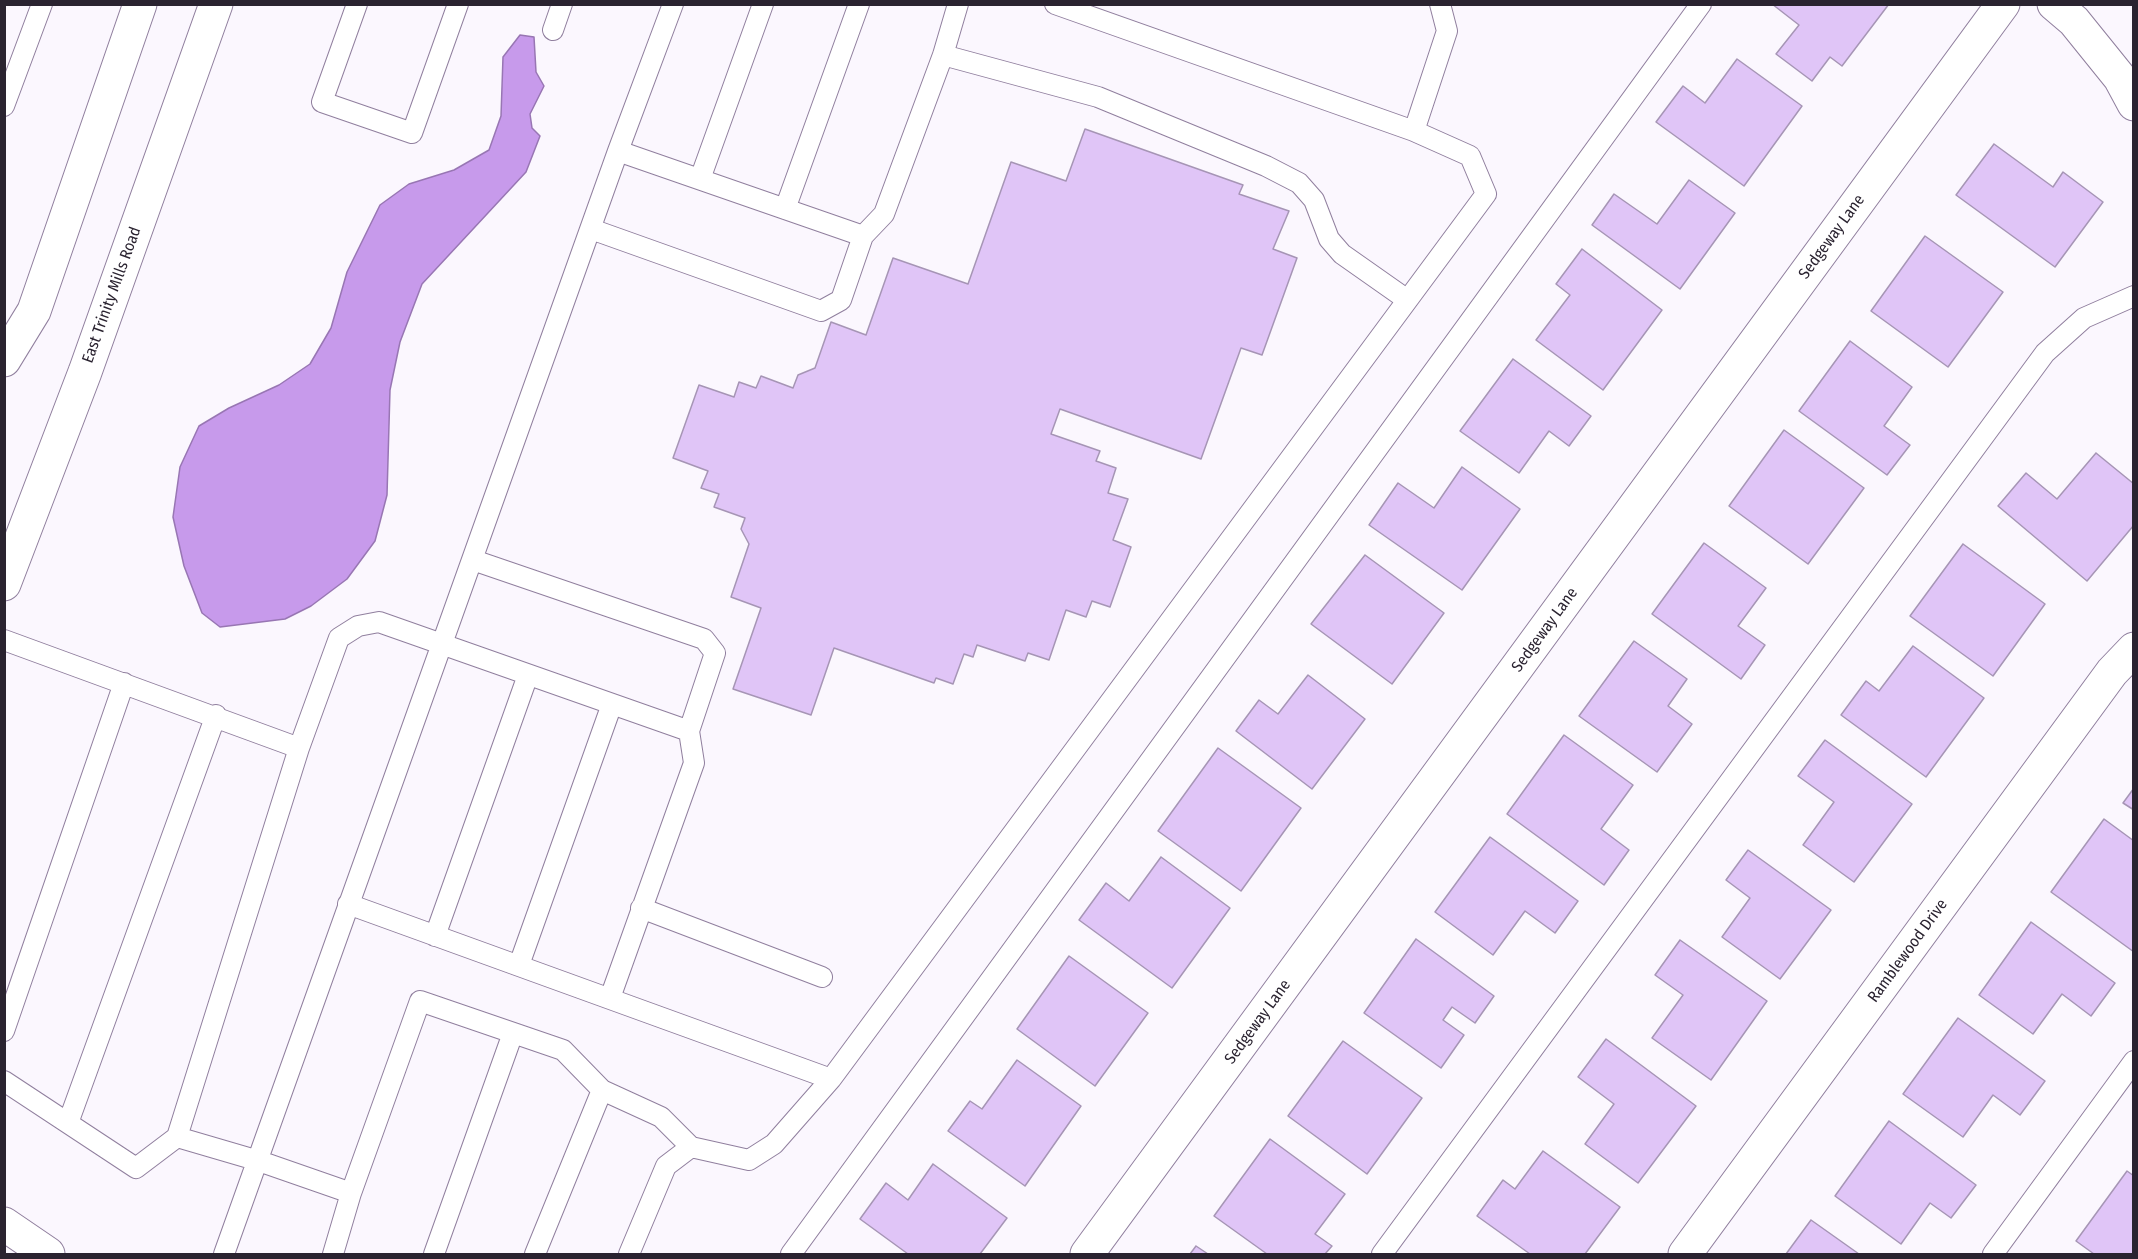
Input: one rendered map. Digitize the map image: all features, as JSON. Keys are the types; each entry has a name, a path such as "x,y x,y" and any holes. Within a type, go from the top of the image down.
{"street":[{"path":"4,360 34,310 140,4"},
{"name":"East Trinity Mills Road","path":"4,584 85,372 216,4"},
{"name":"Sedgeway Lane","path":"1087,1254 2003,4"},
{"path":"2054,4 2074,21 2120,78 2133,104"},
{"name":"Ramblewood Drive","path":"1685,1254 2105,681 2133,649"},
{"path":"4,1224 48,1254"}],"lane":[{"path":"4,106 42,4"},
{"path":"357,4 322,102 412,133 458,4"},
{"path":"553,30 562,4"},
{"path":"224,1254 618,150 673,4"},
{"path":"700,179 763,4"},
{"path":"785,208 859,4"},
{"path":"591,229 821,311 841,300 863,236 884,214 943,55 958,4"},
{"path":"333,1254 351,1193 420,1001 563,1050 602,1090 661,1117 691,1147 749,1160 774,1144 831,1079 1406,299 1486,194 1470,156 1414,131 1055,4"},
{"path":"1414,131 1447,31 1440,4"},
{"path":"791,1254 1701,4"},
{"path":"943,55 1098,98 1274,170 1299,183 1314,200 1329,239 1342,254 1406,299"},
{"path":"618,150 863,236"},
{"path":"1382,1254 2045,353 2084,318 2133,296"},
{"path":"473,560 704,639 716,653 688,731 694,763 610,998"},
{"path":"4,1081 136,1168 177,1137 299,748 339,638 358,626 379,622 688,731"},
{"path":"4,640 216,715 299,748"},
{"path":"435,936 528,675"},
{"path":"4,1031 124,682"},
{"path":"519,965 612,704"},
{"path":"68,1123 216,715"},
{"path":"348,904 831,1079"},
{"path":"641,908 822,976"},
{"path":"434,1254 513,1033"},
{"path":"1993,1254 2133,1061"},
{"path":"535,1254 602,1090"},
{"path":"177,1137 259,1161 351,1193"},
{"path":"629,1254 666,1166 691,1147"}],"shaded area":[{"path":"520,35 534,37 536,72 544,86 530,114 532,128 540,136 526,172 422,284 400,342 390,390 387,495 375,541 347,579 311,606 285,619 220,627 202,613 184,566 173,517 180,467 199,426 229,408 279,385 310,364 331,328 347,272 380,205 409,184 454,170 489,150 501,116 503,57"}],"building":[{"path":"1772,4 1889,4 1842,66 1830,57 1812,81 1776,54 1799,25"},
{"path":"1737,59 1802,106 1744,186 1656,122 1683,86 1705,103"},
{"path":"1085,129 1243,185 1239,194 1289,211 1273,249 1297,258 1262,355 1241,348 1201,459 1060,409 1051,434 1100,451 1096,461 1116,468 1108,493 1128,499 1113,540 1131,547 1110,607 1092,601 1086,617 1066,610 1049,660 1028,653 1025,661 977,645 973,657 964,654 953,684 936,678 934,683 834,648 811,715 733,689 761,608 731,597 749,544 741,529 745,518 714,507 719,494 701,488 708,471 673,458 699,385 734,397 739,382 756,388 761,376 793,388 798,375 815,368 831,322 866,335 893,258 968,284 1011,162 1066,181"},
{"path":"1994,144 2053,187 2063,172 2103,202 2055,267 1956,195"},
{"path":"1689,180 1735,213 1680,289 1592,225 1614,194 1657,224"},
{"path":"1925,236 2003,292 1948,367 1871,311"},
{"path":"1582,249 1662,310 1603,390 1536,340 1570,295 1556,284"},
{"path":"1850,341 1912,387 1884,426 1910,445 1887,475 1799,411"},
{"path":"1513,359 1591,416 1569,446 1549,431 1519,473 1460,431"},
{"path":"1784,430 1864,488 1808,564 1729,506"},
{"path":"2096,453 2134,484 2134,525 2087,581 1998,506 2026,473 2057,499"},
{"path":"1462,467 1520,509 1462,590 1369,525 1398,483 1434,508"},
{"path":"1704,543 1766,588 1738,626 1765,645 1741,679 1652,614"},
{"path":"1963,544 2045,604 1993,676 1910,616"},
{"path":"1365,555 1444,613 1392,684 1311,624"},
{"path":"1634,641 1687,679 1668,706 1692,724 1657,772 1579,716"},
{"path":"1913,646 1984,698 1926,777 1841,715 1866,681 1879,691"},
{"path":"1308,675 1365,719 1312,789 1236,731 1259,700 1278,714"},
{"path":"1564,735 1633,785 1601,829 1629,850 1604,885 1507,814"},
{"path":"1825,740 1912,804 1854,882 1803,845 1834,802 1798,776"},
{"path":"1218,748 1301,808 1241,891 1158,831"},
{"path":"2134,788 2134,810 2123,803"},
{"path":"2104,819 2134,841 2134,952 2051,892"},
{"path":"1490,837 1578,901 1555,933 1525,911 1493,955 1435,912"},
{"path":"1748,850 1831,910 1780,979 1722,937 1750,898 1726,880"},
{"path":"1161,857 1230,908 1172,988 1079,920 1106,883 1129,901"},
{"path":"2031,922 2115,983 2091,1016 2062,994 2033,1034 1979,995"},
{"path":"1416,939 1494,996 1475,1023 1452,1007 1443,1020 1464,1035 1441,1068 1364,1013"},
{"path":"1680,940 1767,1001 1711,1080 1652,1038 1683,995 1655,975"},
{"path":"1069,956 1148,1013 1095,1086 1017,1029"},
{"path":"1958,1018 2045,1081 2020,1115 1993,1095 1963,1137 1903,1094"},
{"path":"1606,1039 1696,1106 1638,1183 1585,1144 1614,1104 1578,1077"},
{"path":"1343,1041 1422,1098 1367,1174 1288,1116"},
{"path":"1017,1060 1081,1106 1025,1186 948,1131 970,1101 982,1109"},
{"path":"1889,1121 1976,1185 1951,1218 1930,1203 1901,1244 1835,1196"},
{"path":"1270,1139 1345,1194 1315,1234 1332,1246 1325,1254 1267,1254 1214,1216"},
{"path":"1543,1151 1620,1207 1585,1254 1530,1254 1477,1216 1503,1180 1515,1189"},
{"path":"933,1164 1007,1218 980,1254 908,1254 860,1219 886,1183 908,1200"},
{"path":"2127,1171 2134,1176 2134,1254 2094,1254 2076,1241"},
{"path":"1811,1220 1859,1254 1786,1254"},
{"path":"1196,1246 1208,1254 1190,1254"}]}
